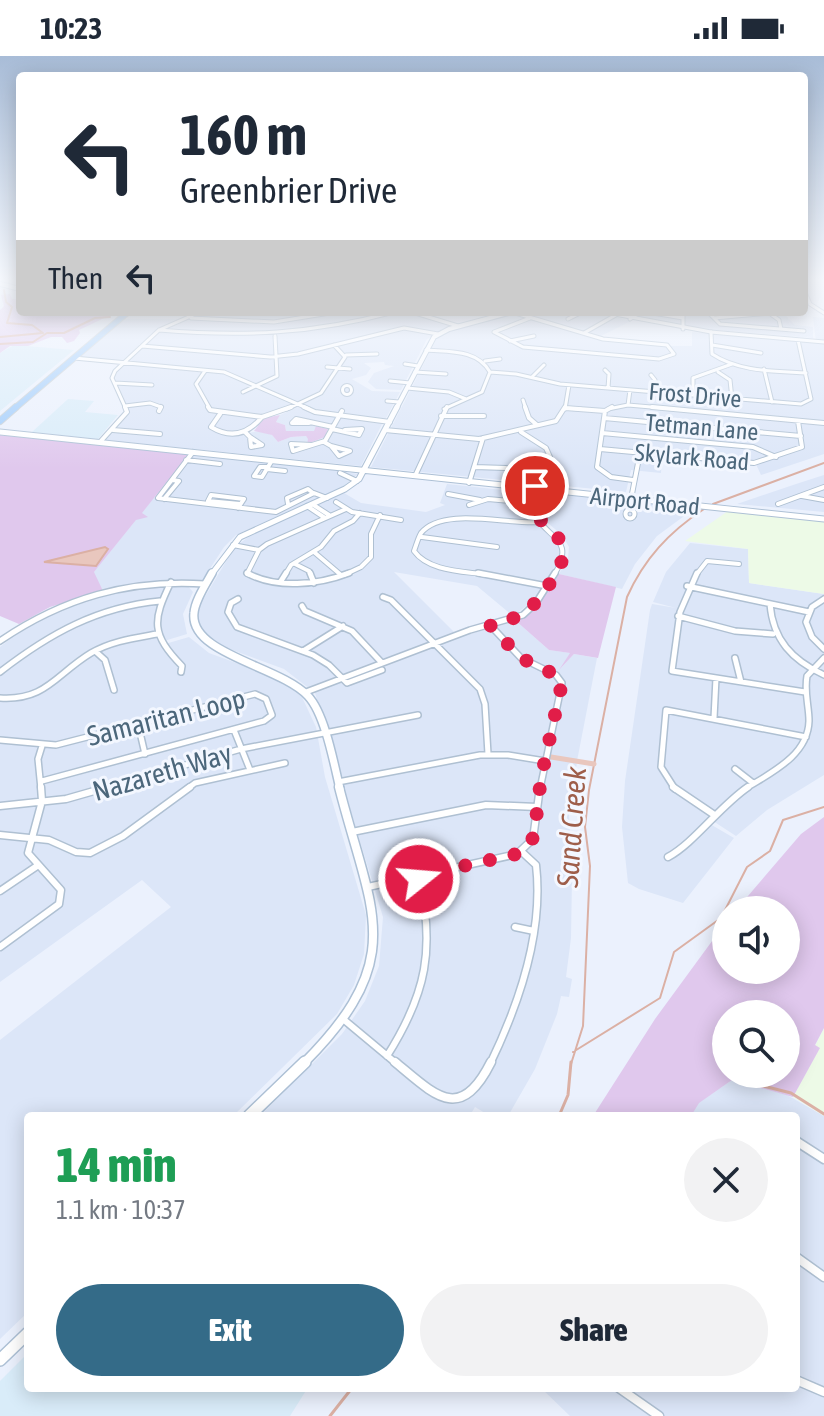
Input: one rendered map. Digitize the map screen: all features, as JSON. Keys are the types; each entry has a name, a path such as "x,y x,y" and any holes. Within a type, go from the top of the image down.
{"highway":[{"path":"0,414 86,342"},
{"path":"0,421 92,342"}],"main road":[{"path":"253,1112 343,1019 363,986 372,959 375,922 368,887 315,706 306,692 284,674 223,652 202,639 195,629 192,614 206,584 232,544 248,532 357,482 430,342"},
{"name":"Airport Road","path":"0,432 470,482 824,515"},
{"name":"Airport Road","path":"228,456 269,466 365,470"},
{"path":"0,1360 24,1337"}],"street":[{"path":"100,442 126,414 113,373 146,342"},
{"path":"275,342 277,375"},
{"path":"142,346 276,356 346,342"},
{"path":"513,342 527,348 671,359 674,353 663,345 637,342"},
{"path":"761,353 712,345 714,357 732,363 806,373 799,342"},
{"path":"334,345 346,355 377,354"},
{"path":"426,346 466,354 484,362 500,359"},
{"path":"466,354 471,347"},
{"path":"329,391 346,355"},
{"path":"74,358 233,375 315,412 390,422"},
{"path":"415,476 441,416 449,405 482,392 490,372 484,362"},
{"path":"693,395 693,378 718,371 732,363"},
{"path":"405,364 446,374"},
{"path":"526,381 544,365"},
{"path":"327,367 350,369"},
{"path":"764,369 772,402"},
{"path":"206,370 196,382 207,408 221,413 262,417 329,391 341,391"},
{"path":"605,370 609,374 608,388"},
{"path":"718,371 730,380 732,399"},
{"name":"Frost Drive","path":"490,372 608,388 806,403 811,399 806,373"},
{"path":"243,392 277,375 286,375"},
{"path":"651,375 656,382 655,392"},
{"path":"390,381 449,392 466,399"},
{"path":"115,383 152,385"},
{"path":"385,430 483,438 559,422 571,383"},
{"path":"628,405 630,390"},
{"path":"523,400 529,418 538,426"},
{"path":"387,401 399,402"},
{"path":"125,406 154,403 161,407 159,411"},
{"path":"633,480 602,474 597,467 605,411 611,406 824,423"},
{"path":"565,408 605,411"},
{"path":"312,445 323,442 342,411"},
{"path":"221,413 211,426 214,430 245,433 253,429 262,417"},
{"path":"441,416 484,416"},
{"name":"Tetman Lane","path":"604,418 801,436"},
{"path":"798,421 801,436"},
{"path":"309,423 345,430"},
{"path":"112,430 160,434"},
{"path":"520,431 546,448 550,457"},
{"path":"245,433 250,437"},
{"path":"602,433 749,447 776,457"},
{"name":"Skylark Road","path":"600,449 754,463 802,447 801,436"},
{"path":"470,482 483,438"},
{"path":"323,442 331,446"},
{"path":"546,448 554,446"},
{"path":"193,452 158,497 276,512 314,493 327,498"},
{"path":"632,498 640,453"},
{"path":"186,460 220,464"},
{"path":"269,466 285,471"},
{"path":"474,467 506,468"},
{"path":"340,473 357,482"},
{"path":"778,504 824,487"},
{"path":"238,599 231,603 228,612 237,627 325,662 347,683 434,643 523,615 533,607 564,556 561,541 539,522 532,511 534,488"},
{"path":"448,494 480,500 531,503"},
{"path":"211,495 244,499 239,506 229,503 208,501 211,495"},
{"path":"801,495 823,500 824,515"},
{"path":"469,505 480,500"},
{"path":"336,502 360,513 401,520"},
{"path":"309,505 328,517"},
{"path":"346,509 273,540 259,550 247,574 281,581 314,583 361,567 371,557 371,534 380,515"},
{"path":"281,581 294,564 360,513"},
{"path":"539,522 520,524 456,517 435,523 421,537 414,551 428,563 547,586"},
{"path":"421,537 497,547"},
{"path":"232,544 259,550"},
{"path":"313,552 341,575"},
{"path":"556,555 564,556"},
{"path":"739,564 707,561 687,586 678,616 672,671 805,692"},
{"path":"294,564 307,569 314,583"},
{"path":"0,641 30,619 62,605 127,587 171,582 206,584"},
{"path":"171,582 155,618 157,634 163,646 182,666 181,672"},
{"path":"687,586 809,612"},
{"path":"383,597 391,600 483,693 487,707 485,732 488,754"},
{"path":"824,599 809,612 806,622 810,633 824,649"},
{"path":"0,672 43,638 68,624 141,603 160,601"},
{"path":"770,604 773,634 789,654 824,675"},
{"path":"302,606 305,611 355,634 381,668"},
{"path":"517,611 523,615"},
{"path":"678,616 735,631 773,634"},
{"path":"368,887 522,852 534,836 562,677 521,658 490,625"},
{"path":"303,651 343,626"},
{"path":"0,698 17,700 41,694 95,651 122,641 157,634"},
{"path":"95,651 107,664 114,690"},
{"path":"735,658 741,682"},
{"path":"668,857 678,852 713,814 788,761 806,737 810,714 805,677 824,658"},
{"path":"306,692 341,678"},
{"path":"714,718 716,678"},
{"path":"41,694 46,700"},
{"name":"Samaritan Loop","path":"0,740 42,746 255,694 266,699 272,715 269,719 234,730 42,781"},
{"path":"713,814 674,789 661,767 666,710 806,737"},
{"name":"Nazareth Way","path":"0,806 66,799 241,749 418,715"},
{"path":"138,724 145,754"},
{"path":"234,730 250,770"},
{"path":"0,947 59,904 62,896 61,890 28,853 42,801 38,759 42,746"},
{"path":"337,782 488,754 545,761"},
{"path":"0,835 60,843 76,852 102,850 195,783 285,763"},
{"path":"735,769 753,783"},
{"path":"351,832 486,805 537,807"},
{"path":"343,1019 436,1096 459,1099 476,1086 507,1025 523,980 534,931 537,869 522,852"},
{"path":"0,891 37,866"},
{"path":"387,1056 417,1002 428,963 429,919 419,876"},
{"path":"515,927 534,931"},
{"path":"459,1099 462,1108"},
{"path":"800,1144 824,1159"},
{"path":"800,1260 824,1277"},
{"path":"800,1382 824,1392"},
{"path":"625,1392 659,1416"}],"shaded area":[{"path":"0,342 37,342 10,346 0,353"},
{"path":"97,342 142,342 122,361 80,357"},
{"path":"148,342 425,342 401,390 376,389 368,382 374,373 394,366 385,365 384,362 364,363 371,368 366,375 352,379 372,391 400,392 385,420 316,411 299,403 260,415 251,427 233,435 262,431 278,442 306,436 309,439 307,443 325,437 326,428 317,427 314,432 307,433 286,431 285,425 276,422 280,415 298,407 318,415 383,422 361,466 105,440 130,413 115,378 118,370"},
{"path":"435,342 634,342 692,346 692,342 824,342 824,454 761,475 755,462 662,454 661,473 631,470 626,492 371,467"},
{"path":"14,345 74,350 0,411 0,353"},
{"path":"68,399 94,401 85,412 118,415 98,439 32,432"},
{"path":"280,415 276,422 285,425 286,431 314,431 316,426 328,429 325,437 307,444 306,436 278,442 272,435 254,431 264,418"},
{"path":"0,435 189,454 142,513 148,517 136,520 94,572 103,591 50,607 19,624 0,616"},
{"path":"189,454 358,474 341,488 236,535 224,547 202,581 150,581 103,591 93,573"},
{"path":"824,475 824,512 737,504 796,484"},
{"path":"447,484 530,493 529,513 558,542 561,553 533,601 513,616 477,586 394,572 459,637 516,621 549,650 571,653 560,669 574,654 597,658 577,761 549,757 577,762 569,814 571,938 566,977 572,979 569,997 561,996 535,1069 510,1112 483,1112 475,1107 472,1112 264,1112 342,1034 365,1001 379,966 383,917 315,693 284,669 216,644 199,626 197,615 234,548 252,534 344,493 361,503 426,512 445,505 440,503"},
{"path":"540,492 695,508 657,536 635,564 622,589 559,574 568,558 569,547 562,535 542,518 537,507"},
{"path":"728,511 824,521 824,594 749,583 748,549 685,541"},
{"path":"690,543 748,549 749,583 824,594 824,775 767,810 736,836 713,821 710,824 734,838 683,903 628,883 622,827 625,781 650,610 652,604 676,608 653,602 666,572"},
{"path":"105,547 108,549 96,566 44,562"},
{"path":"559,574 616,587 598,658 574,654 559,670 570,653 549,650 516,621 538,606"},
{"path":"187,585 193,592 183,614 187,634 164,641 165,644 189,637 209,653 291,683 301,695 316,727 325,777 366,915 364,954 354,985 337,1014 237,1112 24,1112 24,1316 0,1339 0,1040 171,907 142,880 0,982 0,647 20,631 73,604 132,589"},
{"path":"824,817 824,1028 815,1045 820,1048 800,1084 800,1000 712,1000 712,1088 721,1088 699,1103 693,1112 596,1112 655,1019 712,941 712,984 800,984 800,896 748,896 801,834"},
{"path":"824,1028 824,1116 793,1097 819,1049 815,1046"},
{"path":"720,1088 761,1088 787,1095 824,1116 824,1416 570,1416 545,1392 800,1392 800,1112 693,1112 698,1103"},
{"path":"761,1088 798,1088 793,1097"},
{"path":"24,1357 24,1392 305,1392 290,1416 0,1416 0,1381"}],"waterway":[{"path":"0,344 25,342"},
{"name":"Sand Creek","path":"713,504 824,463"},
{"name":"Sand Creek","path":"575,1051 583,1026 590,866 585,827 589,790 627,597 641,570 659,547 704,509"},
{"path":"551,757 594,764"},
{"path":"575,1051 660,998 674,952 721,918 747,867 770,851 783,820 824,807"},
{"name":"Sand Creek","path":"571,1064 575,1051"},
{"name":"Sand Creek","path":"561,1112 568,1095 571,1062"},
{"path":"771,1088 791,1093 824,1114"},
{"name":"Sand Creek","path":"330,1416 349,1392"}],"route":[{"path":"419,879 419,876 517,854 527,848 534,836 539,788 562,683 556,675 521,658 490,625 514,619 530,610 563,559 561,541 539,522 532,511 535,486"}]}
